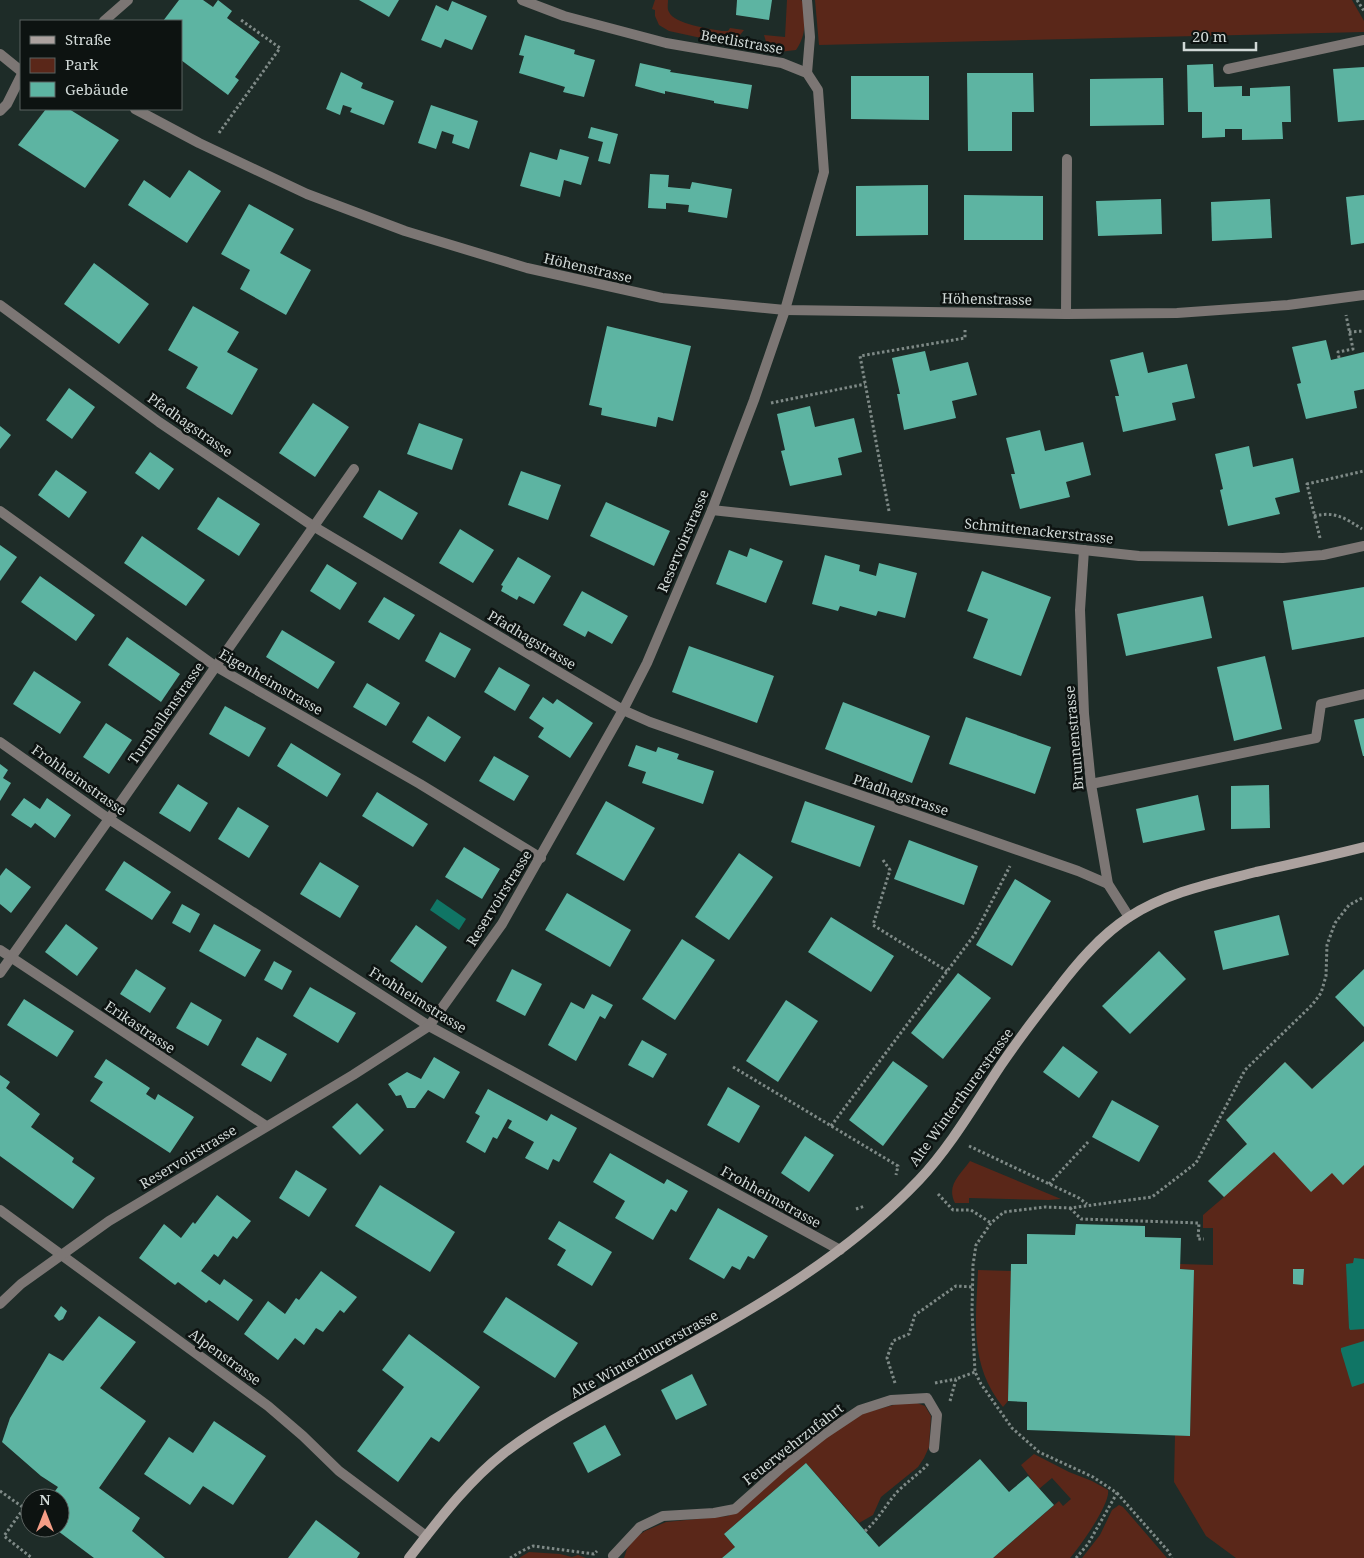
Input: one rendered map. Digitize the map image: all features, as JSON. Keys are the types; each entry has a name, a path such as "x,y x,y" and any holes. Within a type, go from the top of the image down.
{"main road":[{"name":"Alte Winterthurerstrasse","path":"409,1558 465,1490 502,1455 534,1432 740,1316 840,1250 882,1216 920,1179 952,1139 1004,1060 1074,967 1100,940 1129,917 1158,902 1207,884 1364,847"}],"street":[{"path":"105,20 128,0"},
{"name":"Beetlistrasse","path":"522,0 564,16 666,43 782,62 807,74"},
{"path":"785,310 824,172 818,90 807,74 810,37 807,0"},
{"path":"1228,69 1364,40"},
{"path":"0,54 20,70"},
{"path":"0,111 7,104 20,78"},
{"name":"Höhenstrasse","path":"136,110 199,143 307,194 405,231 527,268 662,298 785,310 1066,314 1177,313 1288,305 1364,295"},
{"path":"1066,314 1067,159"},
{"name":"Pfadhagstrasse","path":"0,305 159,422 313,526 623,710 650,722 1078,871 1108,884"},
{"name":"Reservoirstrasse","path":"0,1304 21,1284 109,1221 353,1075 429,1026 502,924 541,858 647,664 712,510 754,400 785,310"},
{"name":"Turnhallenstrasse","path":"0,973 354,469"},
{"name":"Schmittenackerstrasse","path":"712,510 1139,556 1284,558 1323,555 1364,546"},
{"name":"Eigenheimstrasse","path":"0,511 215,666 420,784 541,858"},
{"name":"Brunnenstrasse","path":"1084,550 1080,620 1084,714 1091,784 1108,884 1129,917"},
{"path":"1091,784 1316,738 1321,704 1364,694"},
{"name":"Frohheimstrasse","path":"0,742 109,820 429,1026 840,1250"},
{"name":"Erikastrasse","path":"0,950 266,1126"},
{"name":"Alpenstrasse","path":"0,1210 268,1406 303,1436 339,1471 426,1536"},
{"name":"Feuerwehrzufahrt","path":"614,1558 613,1556 640,1527 663,1516 714,1513 735,1509 782,1467 824,1434 860,1410 891,1400 927,1398 938,1415 934,1448"}],"path":[{"path":"1358,0 1364,11"},
{"path":"217,136 280,48 241,20"},
{"path":"1339,358 1338,352 1353,349 1346,315"},
{"path":"890,516 860,356 965,338 964,327"},
{"path":"1349,332 1364,331"},
{"path":"765,404 865,384"},
{"path":"1320,542 1307,484 1364,471"},
{"path":"1314,516 1326,513 1344,518 1364,531"},
{"path":"831,1126 975,934 1018,850"},
{"path":"883,860 890,870 873,925 947,971"},
{"path":"1172,1558 1117,1493 1093,1477 1039,1452 1012,1428 992,1400 975,1372 972,1310 973,1265 976,1245 991,1223 1004,1212 1045,1207 1070,1208 1152,1197 1196,1163 1245,1070 1312,1005 1321,993 1326,976 1327,945 1335,923 1349,904 1364,897"},
{"path":"733,1067 898,1166 896,1175"},
{"path":"1049,1184 1088,1142"},
{"path":"969,1146 1079,1198 1088,1205"},
{"path":"938,1194 953,1210 971,1210 991,1223"},
{"path":"856,1209 866,1206"},
{"path":"1070,1208 1081,1219 1199,1223 1198,1239 1204,1239"},
{"path":"899,1390 891,1374 887,1358 893,1341 909,1334 915,1315 956,1286 973,1287"},
{"path":"927,1384 956,1379"},
{"path":"0,1491 24,1508 4,1536 32,1558"},
{"path":"1076,1558 1088,1544 1117,1493"},
{"path":"510,1558 534,1546 594,1554 601,1548"}],"green space":[{"path":"655,0 668,0 669,12 672,16 685,23 722,31 728,31 730,28 744,30 736,40 724,43 669,31 659,25 655,16 655,10 652,9"},
{"path":"787,0 801,0 803,2 804,33 796,50 779,52 767,45 764,35 785,37"},
{"path":"815,0 1352,0 1364,21 1364,32 819,45"},
{"path":"1364,1041 1364,1558 1236,1558 1206,1536 1174,1482 1175,1435 1190,1436 1194,1270 1180,1269 1180,1264 1213,1265 1213,1228 1203,1228 1203,1215 1224,1197 1208,1181 1247,1144 1226,1120 1285,1062 1312,1089"},
{"path":"970,1161 1061,1199 969,1198 969,1203 955,1203 952,1191 953,1185"},
{"path":"978,1270 1011,1271 1008,1401 1003,1407 984,1375 977,1342"},
{"path":"917,1403 925,1406 931,1416 929,1447 924,1458 918,1467 881,1497 873,1515 859,1523 806,1463 724,1534 735,1547 722,1558 624,1558 627,1549 635,1538 645,1531 666,1522 728,1516 824,1439 864,1413 897,1404"},
{"path":"1034,1454 1108,1490 1105,1505 1087,1536 1070,1558 993,1558 1059,1501 1063,1506 1071,1499 1052,1478 1039,1489 1021,1465"},
{"path":"1119,1505 1123,1507 1167,1558 1082,1558 1100,1535 1112,1510"},
{"path":"529,1552 560,1554 572,1557 578,1555 586,1558 519,1558"}],"shaded area":[{"path":"437,899 466,919 459,930 430,910"},
{"path":"1354,1258 1364,1259 1364,1329 1350,1330 1346,1264 1353,1263"},
{"path":"1364,1341 1364,1383 1352,1387 1341,1348"}],"building":[{"path":"179,0 203,0 213,7 218,0 232,11 227,18 260,42 235,77 239,80 228,95 182,61 182,20 164,20"},
{"path":"359,0 399,0 389,17"},
{"path":"737,0 772,0 769,20 736,15"},
{"path":"452,1 487,16 472,50 445,39 441,48 421,40 436,5 448,11"},
{"path":"525,35 575,50 574,54 595,60 584,97 563,92 565,87 519,73 524,56 519,55"},
{"path":"640,63 671,70 670,72 752,85 748,109 665,91 665,94 635,86"},
{"path":"1213,64 1214,87 1242,86 1242,96 1250,96 1250,88 1290,86 1291,122 1282,122 1283,139 1242,140 1242,129 1225,129 1225,137 1202,138 1202,112 1188,112 1187,65"},
{"path":"1364,67 1364,120 1338,122 1333,69"},
{"path":"341,72 363,83 361,88 394,101 384,125 350,112 352,108 343,105 340,115 326,109"},
{"path":"967,73 1033,73 1034,112 1012,112 1012,151 968,151"},
{"path":"851,76 929,76 929,120 851,119"},
{"path":"1163,78 1164,125 1090,126 1090,79"},
{"path":"431,105 478,121 469,149 452,143 454,135 442,131 436,149 418,143"},
{"path":"45,110 71,110 119,140 85,188 18,145"},
{"path":"591,127 618,134 610,164 598,161 603,142 588,138"},
{"path":"560,149 589,157 581,185 564,180 560,197 520,186 530,152 557,160"},
{"path":"189,170 221,191 187,243 128,205 144,180 170,198"},
{"path":"650,174 669,175 668,187 690,189 692,182 732,189 727,218 688,212 689,205 666,203 666,209 648,208"},
{"path":"928,185 928,235 856,236 856,186"},
{"path":"964,195 1043,196 1043,240 964,240"},
{"path":"1364,195 1364,243 1351,245 1346,197"},
{"path":"1161,199 1162,234 1098,236 1096,201"},
{"path":"1270,199 1272,238 1212,241 1211,202"},
{"path":"249,204 294,229 280,253 311,270 286,315 240,289 250,270 221,254"},
{"path":"94,263 149,304 119,344 64,304"},
{"path":"193,306 239,332 227,352 258,369 232,415 186,388 198,367 168,350"},
{"path":"607,326 691,346 673,421 658,417 656,427 601,415 602,408 589,405"},
{"path":"1326,340 1331,360 1364,352 1364,389 1354,391 1357,408 1306,419 1297,384 1301,383 1292,347"},
{"path":"925,351 930,371 968,362 977,395 952,401 956,418 904,430 897,394 900,394 892,358"},
{"path":"1143,352 1148,373 1187,364 1195,398 1172,403 1176,420 1123,432 1115,396 1119,396 1110,360"},
{"path":"69,388 95,407 72,439 46,420"},
{"path":"313,403 349,427 315,477 279,453"},
{"path":"810,406 815,427 854,418 862,452 838,458 842,475 790,486 781,451 785,450 777,414"},
{"path":"419,423 463,439 452,470 407,454"},
{"path":"0,426 11,435 0,449"},
{"path":"1040,430 1045,451 1083,442 1091,475 1066,482 1070,497 1020,509 1011,474 1015,474 1006,438"},
{"path":"1249,446 1253,467 1293,458 1300,492 1275,498 1280,514 1228,526 1220,490 1223,489 1215,454"},
{"path":"150,452 174,469 159,490 135,473"},
{"path":"56,470 87,492 69,518 38,495"},
{"path":"521,471 561,485 548,520 508,505"},
{"path":"379,490 418,513 402,540 363,517"},
{"path":"218,497 260,524 239,556 197,529"},
{"path":"606,502 670,531 654,566 590,536"},
{"path":"460,529 494,550 473,583 439,563"},
{"path":"142,536 205,580 186,606 124,563"},
{"path":"0,545 17,557 0,581"},
{"path":"750,548 783,561 766,603 716,584 729,550 747,557"},
{"path":"825,555 860,565 859,571 876,576 879,563 917,573 905,618 878,611 876,616 840,606 838,611 812,604"},
{"path":"518,557 551,576 534,604 519,596 517,600 501,591 503,586 501,585"},
{"path":"327,564 357,583 340,610 310,591"},
{"path":"982,571 1051,597 1021,676 973,658 988,619 967,611"},
{"path":"40,576 95,615 76,641 21,602"},
{"path":"1364,587 1364,637 1292,650 1283,601"},
{"path":"582,591 628,616 612,644 588,631 585,637 563,625"},
{"path":"1203,596 1212,638 1126,656 1117,614"},
{"path":"384,597 415,615 399,640 368,622"},
{"path":"282,630 335,662 318,689 266,657"},
{"path":"440,632 471,649 455,678 425,661"},
{"path":"127,637 180,674 161,702 108,665"},
{"path":"689,646 774,676 757,723 672,692"},
{"path":"1265,656 1282,729 1234,741 1217,667"},
{"path":"499,667 530,685 515,711 484,692"},
{"path":"34,671 81,702 60,734 13,704"},
{"path":"367,683 400,703 386,726 353,707"},
{"path":"543,697 553,704 557,699 593,723 570,758 538,737 544,728 529,718"},
{"path":"843,702 930,736 912,783 825,749"},
{"path":"225,706 266,728 249,757 209,734"},
{"path":"428,716 461,737 445,762 412,742"},
{"path":"966,717 1051,747 1035,794 949,764"},
{"path":"1364,718 1364,756 1363,756 1354,720"},
{"path":"106,723 132,740 109,774 83,757"},
{"path":"291,743 341,774 327,797 277,766"},
{"path":"636,745 656,752 658,747 679,754 677,759 714,771 703,804 642,783 646,772 628,766"},
{"path":"494,756 529,776 514,801 479,781"},
{"path":"0,764 8,770 3,778 11,783 0,801"},
{"path":"178,784 208,803 190,832 159,813"},
{"path":"1269,785 1270,828 1231,829 1231,786"},
{"path":"377,792 428,824 413,847 362,816"},
{"path":"1198,795 1205,830 1143,843 1136,809"},
{"path":"24,798 40,809 47,798 71,815 55,838 35,823 31,828 11,815"},
{"path":"606,801 655,828 624,881 576,854"},
{"path":"805,801 875,826 860,867 791,842"},
{"path":"238,807 269,826 249,858 218,839"},
{"path":"909,840 978,866 964,905 894,879"},
{"path":"464,847 500,869 482,899 445,877"},
{"path":"739,853 773,877 729,940 695,917"},
{"path":"124,861 171,892 152,920 105,890"},
{"path":"320,862 359,886 340,918 300,894"},
{"path":"6,868 31,887 11,913 0,904 0,876"},
{"path":"1015,879 1051,901 1012,966 976,945"},
{"path":"567,893 631,930 610,967 545,930"},
{"path":"182,904 200,914 190,933 172,923"},
{"path":"1279,915 1289,955 1223,970 1214,931"},
{"path":"831,917 894,956 871,992 808,952"},
{"path":"66,924 98,948 77,976 45,952"},
{"path":"214,924 261,950 245,977 199,951"},
{"path":"416,925 447,947 422,983 390,961"},
{"path":"682,939 715,960 675,1020 642,999"},
{"path":"1159,951 1186,979 1130,1034 1102,1006"},
{"path":"274,961 292,971 282,990 264,980"},
{"path":"136,969 166,988 150,1013 120,994"},
{"path":"512,969 542,984 525,1016 496,1001"},
{"path":"1364,969 1364,1027 1335,997"},
{"path":"958,973 991,998 943,1059 911,1033"},
{"path":"310,987 356,1013 338,1043 293,1016"},
{"path":"592,994 613,1005 605,1019 600,1016 576,1061 548,1045 571,1002 584,1009"},
{"path":"24,999 74,1031 57,1057 7,1025"},
{"path":"786,1000 818,1021 778,1082 746,1061"},
{"path":"191,1002 222,1020 208,1046 176,1028"},
{"path":"257,1037 287,1054 271,1082 241,1065"},
{"path":"642,1040 667,1054 653,1078 628,1065"},
{"path":"1364,1041 1364,1165 1343,1185 1332,1173 1311,1192 1274,1152 1224,1197 1208,1181 1247,1144 1226,1120 1285,1062 1312,1089"},
{"path":"1063,1046 1098,1072 1079,1098 1043,1072"},
{"path":"434,1057 460,1072 444,1099 428,1090 415,1108 407,1108 401,1095 396,1096 388,1084 407,1072 421,1079"},
{"path":"106,1059 150,1088 146,1094 155,1100 158,1094 194,1117 170,1153 90,1101 103,1082 94,1077"},
{"path":"893,1061 928,1086 883,1146 849,1120"},
{"path":"0,1075 10,1082 6,1088 40,1114 31,1127 74,1158 72,1162 95,1178 73,1209 0,1156"},
{"path":"728,1087 760,1106 739,1143 707,1125"},
{"path":"488,1089 547,1121 551,1114 577,1128 559,1162 553,1159 548,1170 525,1158 534,1142 508,1128 512,1121 508,1119 497,1139 493,1137 485,1153 466,1142 480,1116 475,1113"},
{"path":"1112,1100 1159,1126 1139,1162 1092,1137"},
{"path":"357,1103 384,1130 360,1155 332,1127"},
{"path":"805,1136 834,1155 809,1192 781,1173"},
{"path":"610,1153 664,1184 667,1179 688,1191 676,1212 671,1209 653,1240 615,1218 625,1201 593,1182"},
{"path":"296,1170 327,1189 309,1217 279,1198"},
{"path":"380,1185 455,1232 430,1272 355,1226"},
{"path":"217,1195 251,1221 237,1239 233,1236 218,1257 214,1254 201,1271 220,1285 224,1279 253,1300 238,1321 209,1300 206,1303 178,1282 175,1285 139,1258 164,1224 181,1238 193,1222 195,1224"},
{"path":"718,1208 768,1236 754,1259 748,1256 740,1270 732,1266 724,1279 689,1259"},
{"path":"559,1221 612,1252 592,1286 557,1265 566,1250 548,1239"},
{"path":"1076,1224 1145,1226 1145,1237 1181,1238 1180,1269 1194,1270 1190,1436 1027,1430 1027,1402 1008,1401 1011,1264 1027,1264 1027,1234 1075,1235"},
{"path":"1293,1269 1304,1269 1303,1285 1293,1284"},
{"path":"321,1271 357,1297 344,1313 340,1310 323,1332 316,1328 304,1345 295,1338 278,1360 244,1334 268,1301 285,1314 296,1298 299,1300"},
{"path":"506,1297 578,1343 555,1378 483,1332"},
{"path":"61,1306 67,1311 63,1319 59,1321 54,1316"},
{"path":"99,1316 136,1342 100,1388 146,1421 99,1488 140,1518 132,1531 165,1558 94,1558 67,1538 70,1538 70,1488 57,1488 2,1442 10,1418 49,1353 63,1361"},
{"path":"409,1334 480,1387 439,1442 431,1437 398,1482 357,1451 404,1387 382,1370"},
{"path":"692,1374 707,1405 676,1420 661,1390"},
{"path":"214,1421 266,1456 233,1505 203,1486 190,1505 144,1474 169,1437 193,1453"},
{"path":"605,1425 621,1455 588,1473 573,1443"},
{"path":"980,1459 1009,1492 1028,1476 1054,1505 993,1558 722,1558 735,1547 724,1534 806,1463 879,1547"},
{"path":"316,1520 360,1553 357,1558 288,1558"}]}
